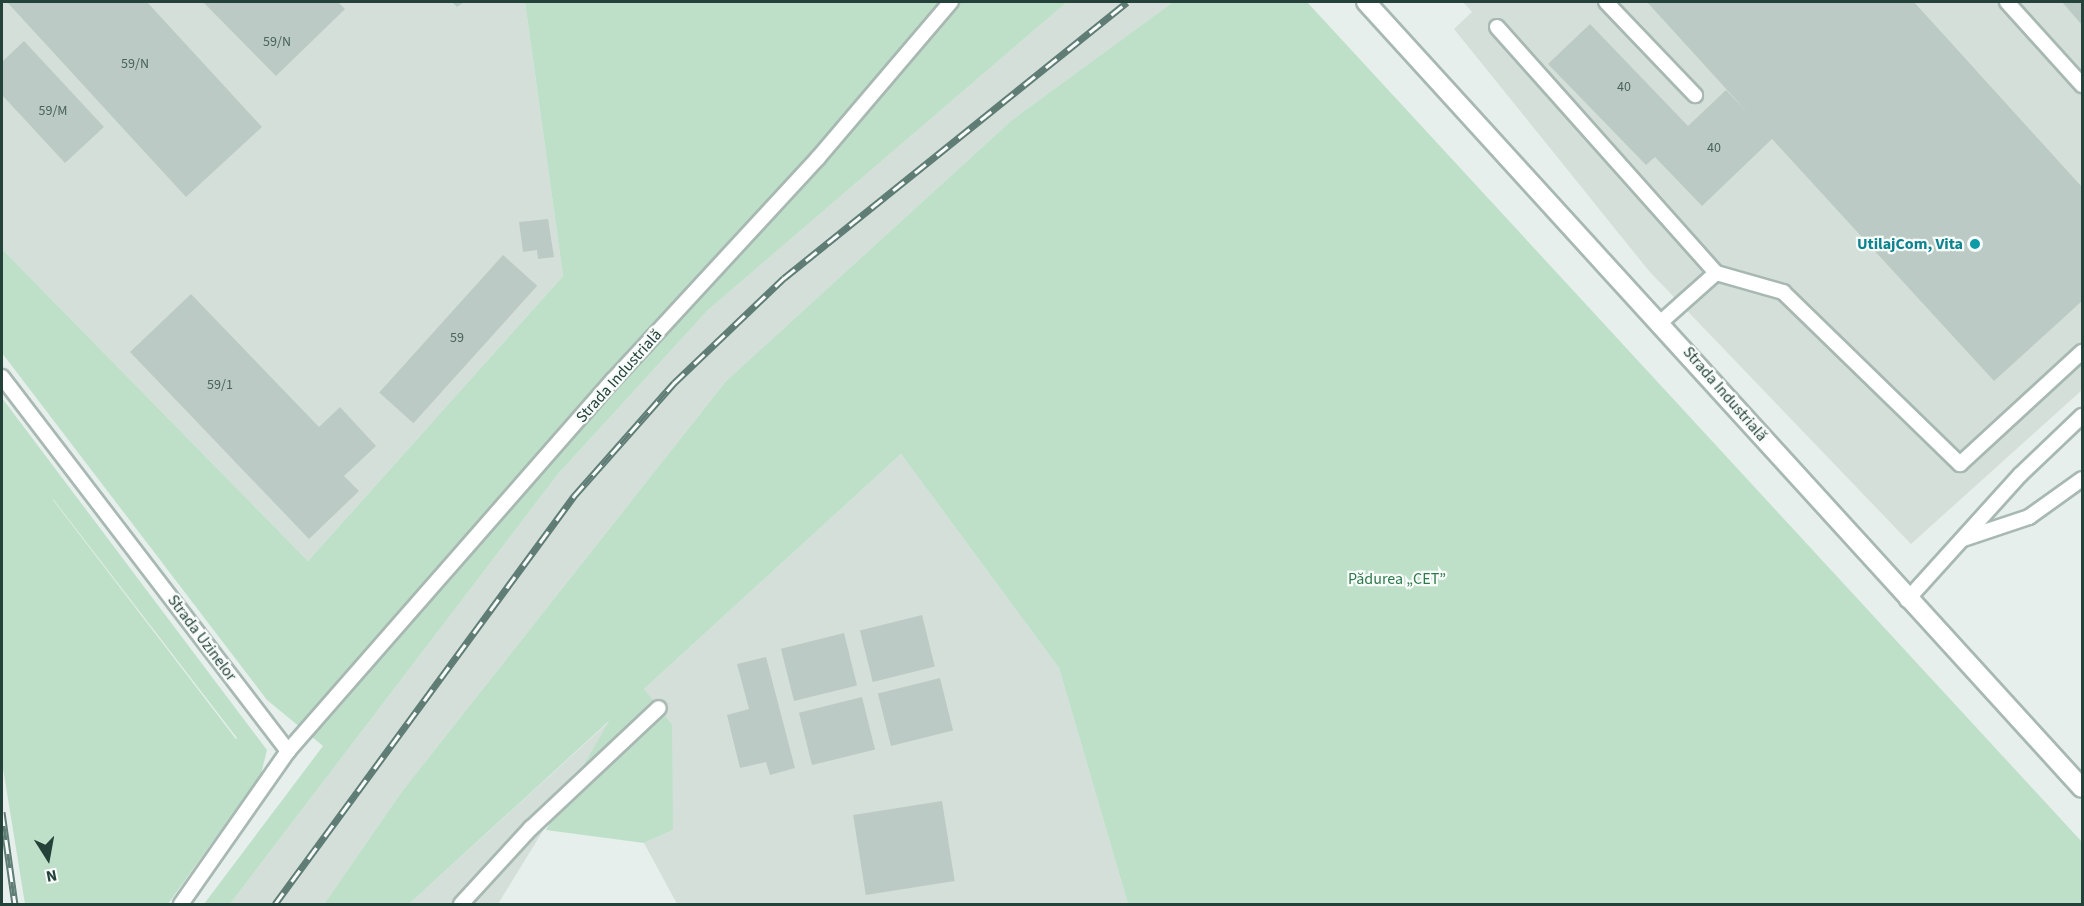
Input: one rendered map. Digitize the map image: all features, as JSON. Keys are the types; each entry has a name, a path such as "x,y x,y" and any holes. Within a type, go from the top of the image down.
{"street":[{"name":"Strada Industrială","path":"1366,2 1661,322 1907,600 2082,788"}],"lane":[{"name":"Strada Industrială","path":"288,751 605,389 818,158 951,2"},
{"path":"1606,2 1695,95"},
{"path":"2007,2 2082,85"},
{"path":"1497,27 1716,273 1783,292 1960,464 2082,352"},
{"path":"1661,322 1716,273"},
{"name":"Strada Uzinelor","path":"2,377 288,751"},
{"path":"1907,600 2082,416"},
{"path":"1963,539 2029,517 2082,479"},
{"path":"461,904 531,828 659,708"},
{"path":"181,904 288,751"}],"shaded area":[{"path":"2,2 525,2 563,276 308,561 2,249"},
{"path":"1067,2 1173,2 1012,120 726,381 403,790 324,904 230,904 558,474 708,310"},
{"path":"1463,2 2082,2 2082,390 1911,544 1649,271 1454,29 1472,12"},
{"path":"901,454 1059,668 1128,904 677,904 644,843 673,830 644,689"},
{"path":"611,720 498,904 409,904"}],"green space":[{"path":"525,2 1067,2 708,310 558,474 230,904 204,904 323,746 267,700 2,353 2,249 308,561 563,276"},
{"name":"Pădurea „CET”","path":"1173,2 1307,2 2082,842 2082,904 1128,904 1059,668 901,454 644,689 672,725 673,830 644,843 546,830 609,721 409,904 324,904 403,790 726,381 1012,120"},
{"path":"2,398 267,750 261,774 168,904 25,904 2,762","holes":["53,499 237,738 236,739"]}],"building":[{"path":"7,2 147,2 262,127 186,197"},
{"path":"203,2 338,2 345,9 276,76"},
{"path":"452,2 464,2 457,7"},
{"name":"UtilajCom, Vita","path":"1647,2 1914,2 2082,187 2082,301 1994,381 1772,139 1702,206 1655,157 1646,165 1548,64 1590,24 1688,126 1726,90 1749,114"},
{"path":"2062,2 2082,2 2082,25"},
{"path":"24,41 104,127 65,163 2,95 2,62"},
{"path":"548,219 554,257 538,259 537,250 523,252 519,222"},
{"path":"503,255 537,286 413,423 379,392"},
{"path":"191,294 319,427 340,407 376,446 344,476 359,491 309,539 130,352"},
{"path":"922,615 935,666 873,682 860,630"},
{"path":"844,633 857,685 794,701 781,649"},
{"path":"766,657 795,768 770,775 766,762 740,768 727,715 749,709 737,664"},
{"path":"940,678 953,730 891,746 878,693"},
{"path":"862,697 875,749 812,765 799,713"},
{"path":"942,801 955,881 866,895 853,815"}],"railway":[{"path":"275,904 574,496 674,383 784,278 1127,2"},
{"path":"2,812 15,904"}],"place":[{"name":"UtilajCom, Vita","path":"1975,244"}]}
